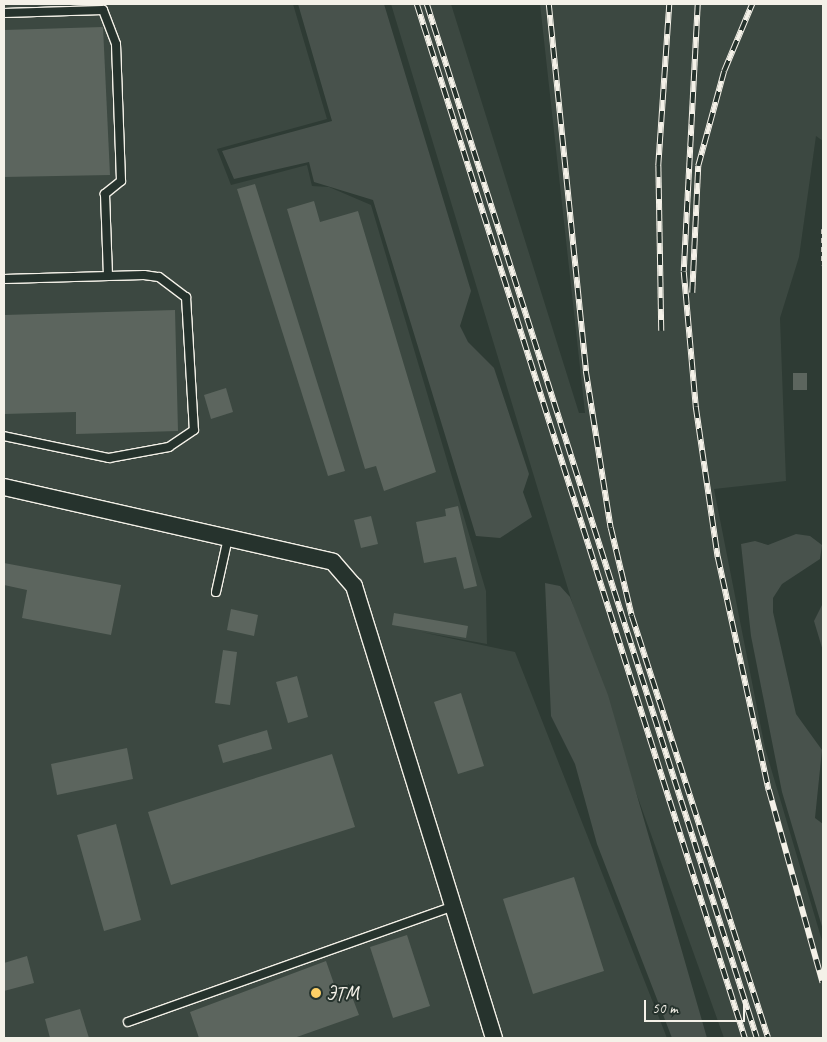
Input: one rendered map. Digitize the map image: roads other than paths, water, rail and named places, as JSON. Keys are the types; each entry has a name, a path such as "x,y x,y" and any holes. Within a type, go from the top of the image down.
{"street":[{"path":"4,487 333,562 354,586 494,1038"}],"lane":[{"path":"4,13 103,10 116,44 121,181 105,194 108,276"},
{"path":"4,279 108,276 160,277 186,297 194,430 169,447 109,458 4,436"},
{"path":"216,592 228,538"},
{"path":"128,1022 453,906"}],"railway":[{"path":"417,4 745,1038"},
{"path":"427,4 757,1038"},
{"path":"549,4 586,371 611,528 632,616 768,1038"},
{"path":"661,331 658,166 669,4"},
{"path":"698,4 684,272 696,407 718,557 769,790 823,983"},
{"path":"692,293 698,166 724,71 752,4"}],"place":[{"name":"ЭТМ","path":"316,993"}]}
